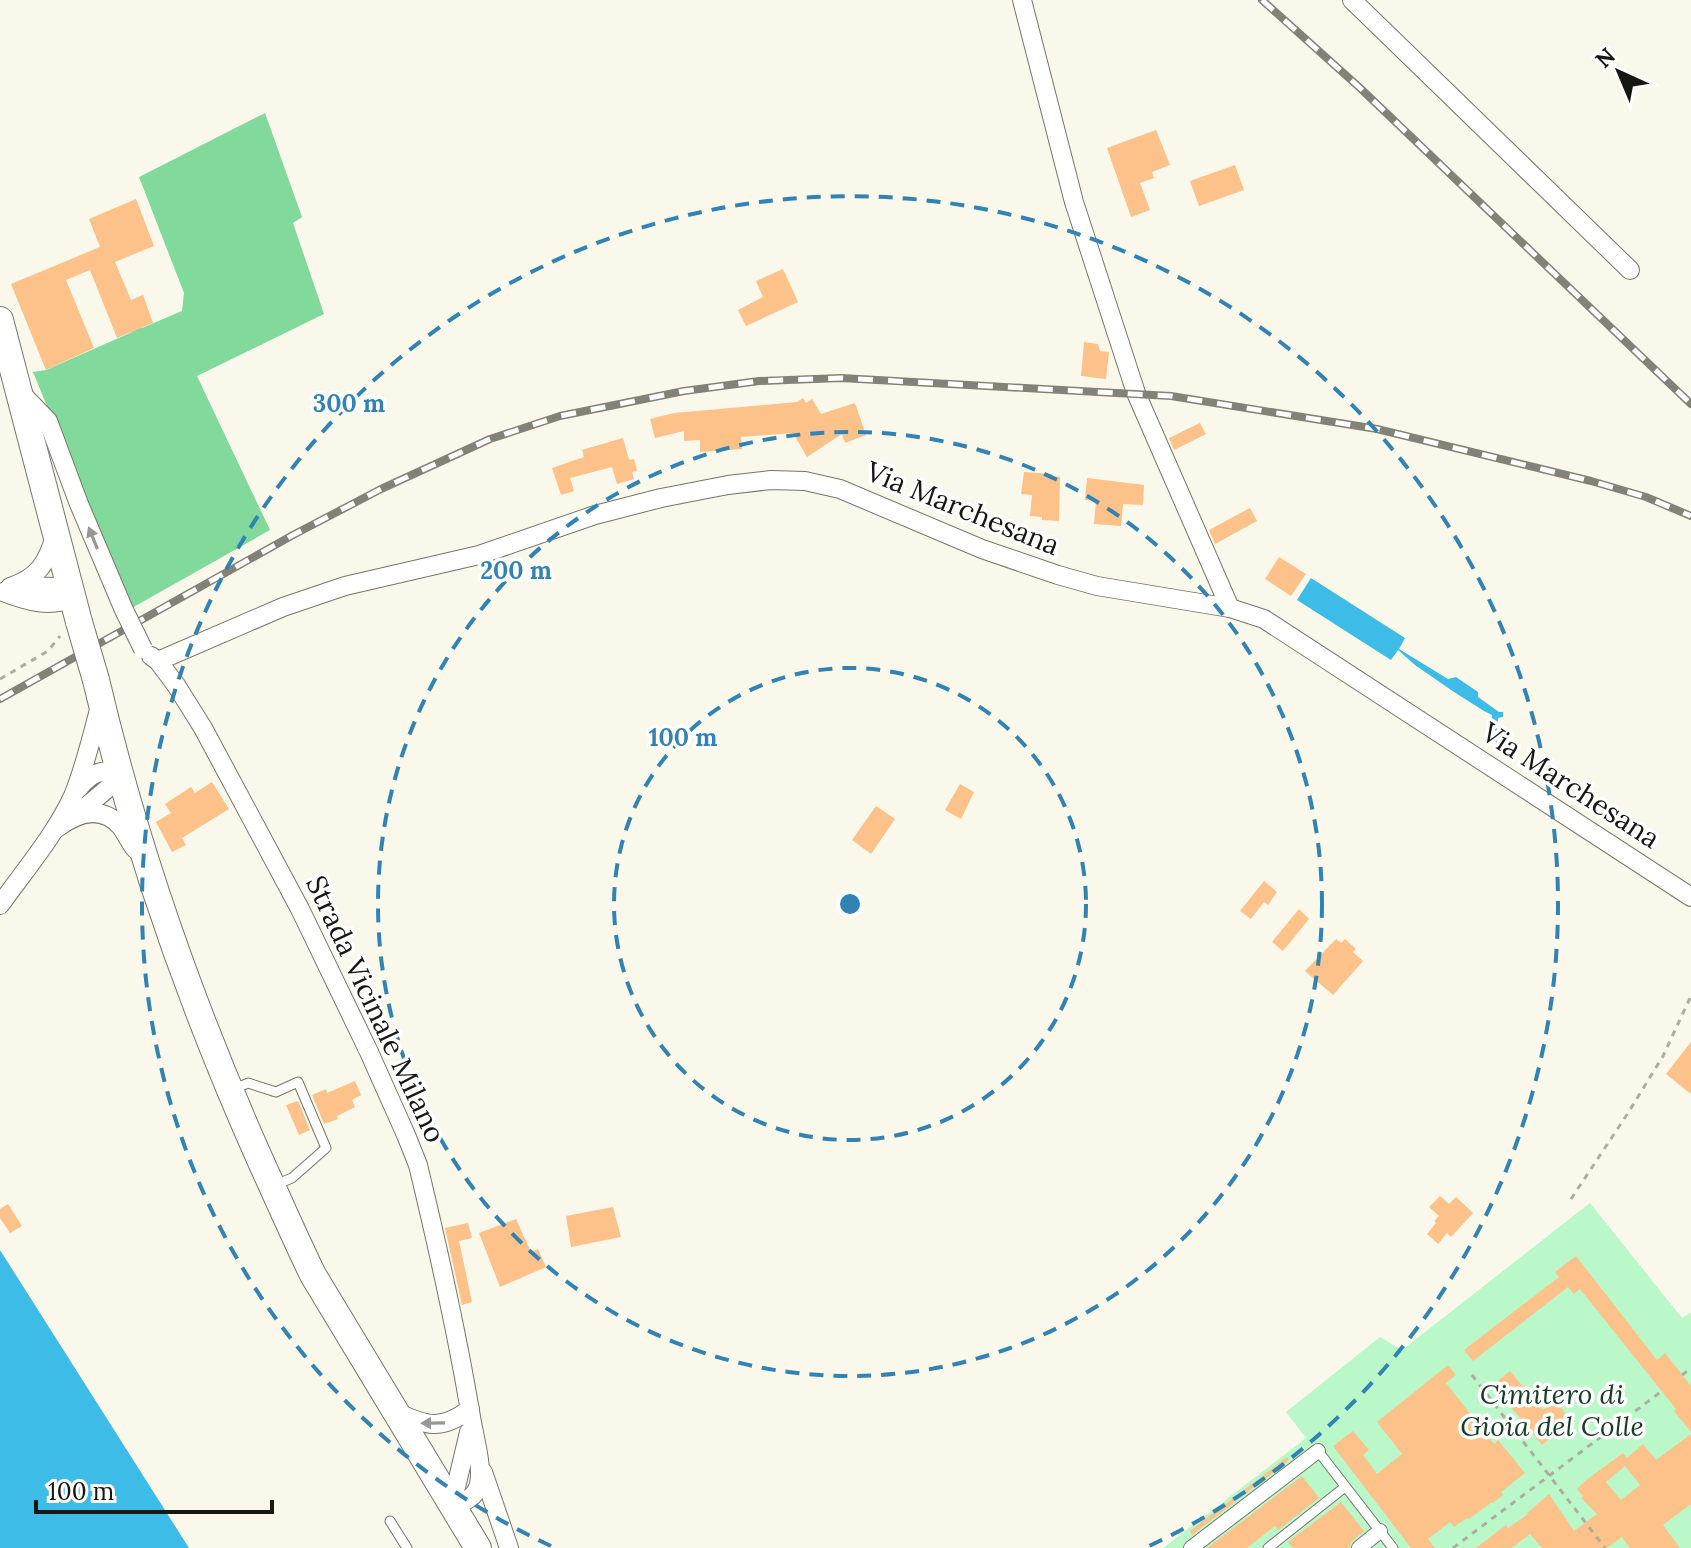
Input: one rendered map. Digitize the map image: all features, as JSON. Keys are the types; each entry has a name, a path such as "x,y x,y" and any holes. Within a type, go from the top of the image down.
{"main road":[{"path":"0,320 121,774 189,987 230,1091 313,1275 478,1548"}],"street":[{"path":"1022,0 1074,202 1131,379 1230,608"},
{"path":"1352,0 1630,270"},
{"name":"Strada Vicinale Milano","path":"20,392 48,421 94,540 143,649 158,661 203,728 300,909 406,1135 418,1165 470,1409"},
{"name":"Via Marchesana","path":"158,661 283,607 345,586 479,555 595,515 728,485 771,480 805,481 840,489 982,549 1058,575 1097,586 1230,608 1264,619 1691,897"},
{"path":"3,588 31,578 48,559 56,529"},
{"path":"3,588 45,604 63,603 76,610"},
{"path":"0,905 52,832 72,796 84,767 99,691"},
{"path":"52,832 75,816 121,774 106,770 96,773 72,796"},
{"path":"75,816 96,813 110,817 120,826 151,875"},
{"path":"395,1412 436,1426 456,1420 470,1409"},
{"path":"470,1409 480,1482 476,1493 466,1501 450,1503 469,1438 470,1409"},
{"path":"1191,1548 1318,1451"},
{"path":"478,1457 509,1548"},
{"path":"1359,1548 1380,1531"}],"lane":[{"path":"230,1091 248,1083 276,1092 298,1082 326,1148 292,1178 272,1187"},
{"path":"1318,1451 1393,1548"},
{"path":"1268,1548 1345,1487"},
{"path":"390,1521 407,1548"}],"path":[{"path":"0,679 48,651 59,640 76,610"},
{"path":"1571,1199 1663,1056 1691,996"},
{"path":"1682,1375 1691,1368"},
{"path":"1472,1375 1605,1548"},
{"path":"1453,1548 1662,1391"}],"green space":[{"path":"265,113 302,217 293,223 324,314 197,376 270,530 130,609 33,372 46,370 141,326 182,311 184,293 139,177"},
{"name":"Cimitero di Gioia del Colle","path":"1590,1203 1682,1318 1691,1312 1691,1548 1163,1548 1306,1438 1286,1412 1380,1337 1402,1350"}],"water":[{"path":"1311,578 1405,638 1399,649 1448,679 1456,677 1478,692 1478,697 1503,712 1503,717 1498,718 1497,742 1491,742 1492,715 1454,692 1398,650 1391,660 1297,600"},
{"path":"0,1250 189,1548 0,1548"}],"building":[{"path":"1156,130 1170,165 1152,172 1154,178 1140,183 1150,210 1131,217 1107,148"},
{"path":"1235,165 1244,190 1199,206 1190,181"},
{"path":"136,199 154,246 115,262 131,300 143,295 153,323 117,338 90,270 66,280 94,348 46,370 11,284 100,247 89,219"},
{"path":"783,269 798,302 746,326 738,310 763,297 756,281"},
{"path":"1084,342 1098,344 1100,351 1109,352 1106,379 1081,376"},
{"path":"803,398 806,403 812,399 821,414 855,403 866,435 845,443 842,434 807,457 793,433 741,437 742,449 700,452 700,440 684,441 684,431 655,438 650,419 674,413 797,402"},
{"path":"1200,423 1206,434 1174,450 1169,438"},
{"path":"623,438 629,460 634,459 637,471 632,472 634,479 617,484 612,467 570,478 574,491 561,495 552,468 584,457 582,450"},
{"path":"1024,472 1060,477 1059,521 1030,516 1032,495 1021,494"},
{"path":"1087,478 1144,485 1143,505 1123,504 1121,526 1094,524 1096,501 1085,500"},
{"path":"1250,508 1257,521 1215,544 1209,530"},
{"path":"1279,557 1306,574 1291,596 1265,579"},
{"path":"212,782 229,809 182,838 186,845 172,852 156,822 171,813 165,804 191,787 195,793"},
{"path":"960,784 974,792 961,819 945,810"},
{"path":"876,806 895,819 871,854 852,840"},
{"path":"1264,881 1277,892 1268,905 1264,902 1251,919 1240,911"},
{"path":"1299,909 1309,919 1283,951 1272,942"},
{"path":"1336,939 1341,943 1345,939 1363,961 1333,995 1305,971"},
{"path":"1691,1042 1691,1094 1666,1074"},
{"path":"355,1081 361,1095 352,1100 355,1107 324,1124 312,1095 326,1089 327,1093"},
{"path":"298,1101 310,1130 299,1135 286,1105"},
{"path":"1440,1196 1449,1204 1456,1197 1473,1213 1451,1237 1447,1233 1438,1244 1427,1234 1439,1216 1429,1207"},
{"path":"8,1204 22,1226 10,1233 0,1218 0,1209"},
{"path":"613,1207 621,1237 571,1247 566,1216"},
{"path":"516,1219 531,1252 538,1249 546,1267 500,1287 479,1233"},
{"path":"468,1223 472,1238 459,1241 472,1302 462,1305 445,1228"},
{"path":"1576,1256 1657,1360 1665,1353 1691,1386 1691,1432 1580,1289 1574,1294 1568,1287 1473,1361 1464,1350 1559,1277 1555,1272"},
{"path":"1448,1365 1456,1375 1446,1383 1494,1444 1498,1440 1525,1473 1501,1492 1503,1495 1493,1503 1454,1527 1450,1522 1428,1539 1435,1548 1411,1548 1333,1446 1353,1431 1369,1450 1363,1455 1377,1474 1402,1454 1377,1422"},
{"path":"1510,1371 1543,1410 1556,1401 1571,1421 1542,1445 1493,1385"},
{"path":"1691,1434 1691,1504 1663,1525 1680,1548 1630,1548 1622,1537 1607,1548 1542,1548 1530,1534 1512,1548 1476,1548 1506,1525 1508,1528 1528,1514 1549,1494 1574,1531 1597,1514 1581,1498 1583,1496 1577,1489 1585,1481 1623,1453 1627,1458 1643,1444 1656,1460","holes":["1625,1466 1640,1485 1621,1500 1606,1482"]},
{"path":"1287,1457 1289,1460 1192,1535 1190,1531"},
{"path":"1302,1476 1319,1498 1278,1530 1275,1526 1247,1548 1207,1548"},
{"path":"1341,1502 1364,1531 1349,1548 1293,1548 1288,1542"}],"railway":[{"path":"1262,0 1359,87 1691,404"},
{"path":"0,699 293,535 381,489 490,439 560,416 684,391 759,381 841,378 1171,396 1377,429 1591,481 1646,497 1691,516"}]}
